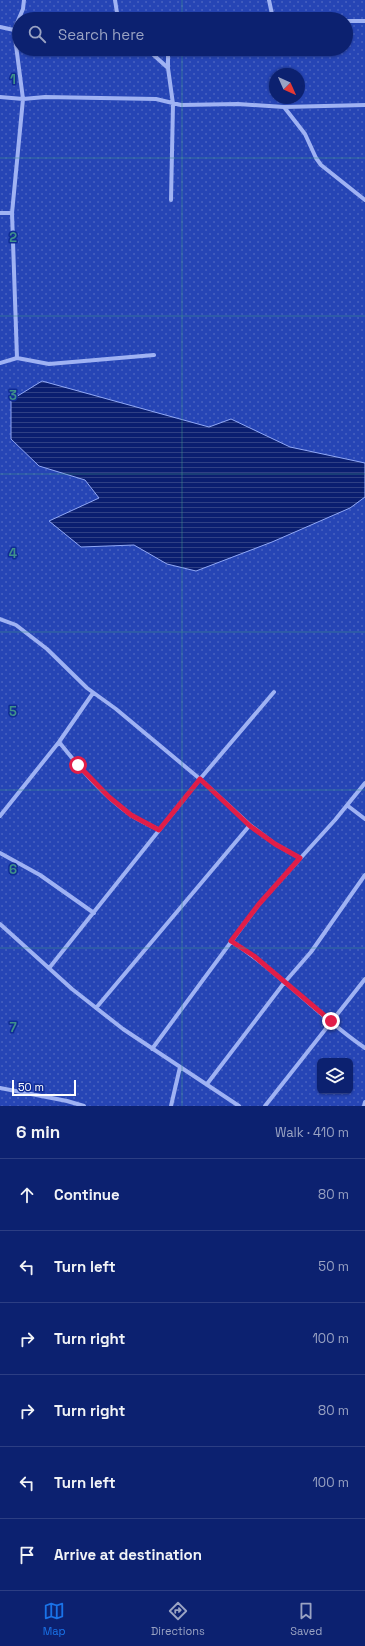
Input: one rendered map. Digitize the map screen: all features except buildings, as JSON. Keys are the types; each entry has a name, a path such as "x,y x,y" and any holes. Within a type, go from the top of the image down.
{"street":[{"path":"21,12 24,0"},
{"path":"115,0 117,12"},
{"path":"269,0 271,12"},
{"path":"353,21 365,21"},
{"path":"0,27 12,30"},
{"path":"17,56 22,99 12,213 17,358"},
{"path":"155,56 168,68"},
{"path":"168,56 168,68 173,104 172,200"},
{"path":"0,97 22,99 45,97 156,99 173,104 238,104 284,107 365,105"},
{"path":"284,107 305,134 316,158 321,165 365,200"},
{"path":"0,212 12,213"},
{"path":"0,363 17,358 49,364 154,355"},
{"path":"0,618 16,625 47,649 93,693 116,709 200,779 250,826 275,844 300,858"},
{"path":"50,967 94,914 200,779 274,692"},
{"path":"0,816 59,742 93,693"},
{"path":"59,742 78,765 109,797 131,815 159,830"},
{"path":"152,1049 259,904 348,806 365,783"},
{"path":"348,806 365,819"},
{"path":"96,1008 250,826"},
{"path":"0,853 40,875 94,914"},
{"path":"207,1084 284,983 318,943 365,876"},
{"path":"0,924 96,1008 152,1049 239,1106"},
{"path":"231,941 254,956 284,983 365,1048"},
{"path":"265,1106 365,979"},
{"path":"171,1106 180,1067"},
{"path":"0,1088 84,1106"},
{"path":"364,1106 365,1102"}],"shaded area":[{"path":"0,0 365,0 365,1106 0,1106"},
{"path":"42,381 209,427 231,419 290,447 365,463 365,497 350,508 272,542 196,571 167,564 134,545 81,547 49,521 99,498 85,480 39,466 11,439 11,400"}],"route":[{"path":"78,765 109,797 131,815 159,830 200,779 250,826 275,844 300,858 259,904 231,941 254,956 284,983 331,1021"}]}
